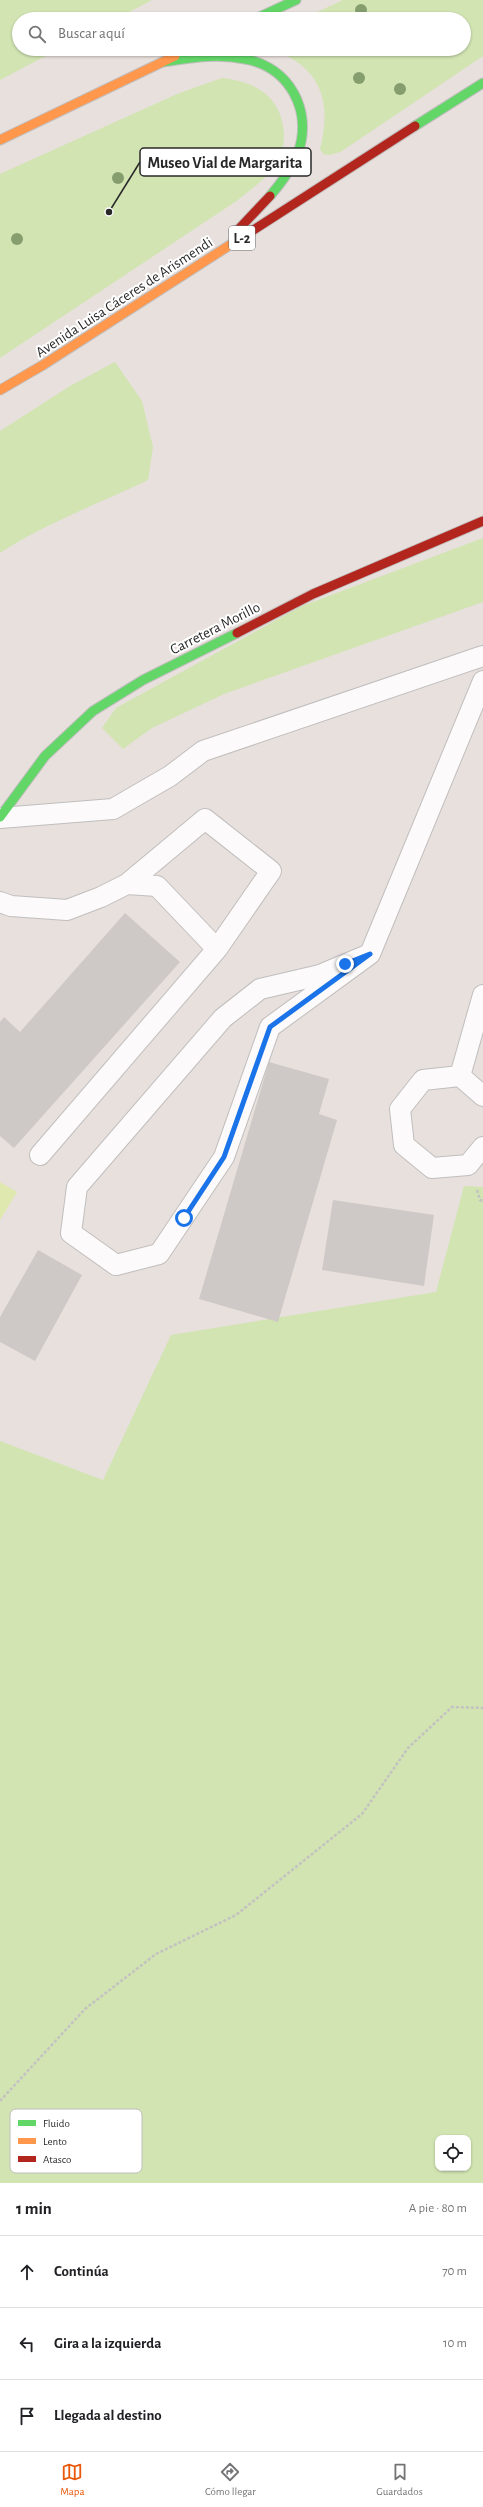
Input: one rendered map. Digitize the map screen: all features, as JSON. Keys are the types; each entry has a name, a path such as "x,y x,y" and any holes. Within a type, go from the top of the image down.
{"main road":[{"path":"270,12 296,0"},
{"name":"L-2","path":"0,140 176,56"},
{"name":"L-2","path":"163,62 200,56 226,56 265,64 287,82 296,93 304,113 302,132 297,153 283,179 215,255"},
{"name":"Avenida Luisa Cáceres de Arismendi","path":"0,390 43,365 483,83"},
{"name":"Carretera Morillo","path":"0,818 45,756 92,711 143,680 312,594 483,521"}],"lane":[{"path":"0,818 113,809 170,776 203,751 483,656"},
{"path":"370,954 320,975 260,989 223,1018 77,1187 70,1232 116,1265 159,1254 224,1157 270,1027 370,954 483,681"},
{"path":"0,902 11,906 66,910 102,897 127,884 205,819 270,871 217,949 40,1155"},
{"path":"127,884 157,886 217,949"},
{"path":"460,1076 483,995"},
{"path":"483,1096 460,1076 423,1080 400,1109 404,1145 432,1168 468,1165 483,1147"}],"path":[{"path":"0,2101 85,2009 156,1954 236,1915 362,1814 408,1748 452,1707 483,1708"}],"green space":[{"path":"0,0 152,0 129,12 12,12 12,56 46,56 0,80"},
{"path":"343,0 483,0 483,56 342,151 327,155 320,149 324,131 325,115 323,100 318,86 310,74 299,64 287,56 471,56 471,12 317,12"},
{"path":"222,78 243,82 253,86 262,91 276,105 283,126 284,140 282,153 278,162 270,173 238,200 0,358 0,174 177,94"},
{"path":"115,362 142,401 153,447 148,480 54,523 0,553 0,431 70,386"},
{"path":"483,538 483,602 224,694 152,728 123,749 102,728 116,708 302,606"},
{"path":"0,1182 17,1192 0,1220"},
{"path":"464,1186 483,1187 483,2183 0,2183 0,1441 103,1480 171,1335 436,1292"}],"building":[{"path":"125,913 180,962 14,1148 0,1136 0,1022 4,1017 20,1032"},
{"path":"269,1062 329,1079 319,1114 337,1120 278,1322 199,1299"},
{"path":"333,1200 434,1215 424,1286 322,1270"},
{"path":"38,1250 82,1275 35,1361 0,1342 0,1317"}],"traffic: fast":[{"path":"270,12 296,0"},
{"path":"163,62 214,56 235,57 261,64 274,71 285,81 294,93 299,106 302,121 302,137 293,165 270,196"},
{"path":"415,126 483,83"},
{"path":"0,817 45,756 93,711 143,680 237,633"}],"traffic: slow":[{"path":"0,140 175,56"},
{"path":"0,390 43,365 244,236"}],"traffic: jam":[{"path":"244,236 415,126"},
{"path":"235,233 270,196"},
{"path":"237,633 313,594 483,521"}],"place":[{"name":"Museo Vial de Margarita","path":"109,212"}],"route":[{"path":"184,1218 224,1157 270,1027 370,954 345,964"}]}
